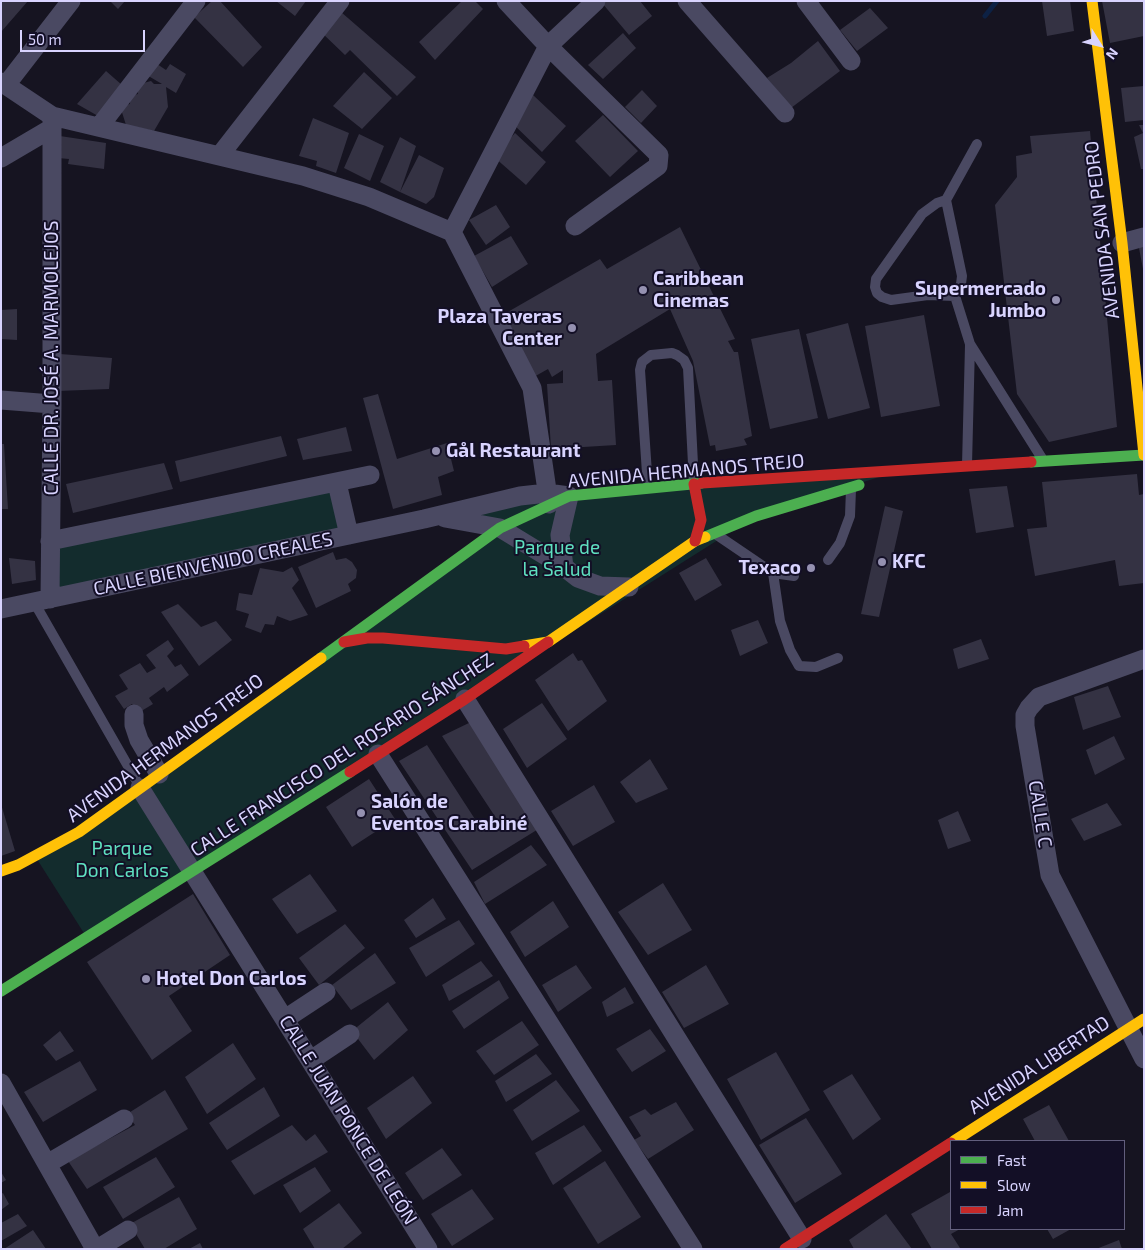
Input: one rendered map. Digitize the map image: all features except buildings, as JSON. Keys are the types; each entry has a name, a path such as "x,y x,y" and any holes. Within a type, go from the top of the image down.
{"main road":[{"name":"AVENIDA SAN PEDRO","path":"1092,1 1122,242 1144,455"},
{"name":"AVENIDA HERMANOS TREJO","path":"569,496 694,484 1144,455"},
{"name":"AVENIDA HERMANOS TREJO","path":"342,642 383,638 506,649 548,642 695,541 764,514 851,488 895,472"},
{"path":"694,484 701,520 695,541"},
{"name":"AVENIDA HERMANOS TREJO","path":"1,870 18,864 78,832 500,528 548,499"},
{"name":"CALLE FRANCISCO DEL ROSARIO SÁNCHEZ","path":"1,991 465,699 548,642"},
{"name":"AVENIDA LIBERTAD","path":"955,1140 1136,1023"},
{"name":"AVENIDA LIBERTAD","path":"785,1249 950,1143"}],"street":[{"path":"72,1 4,83 52,122 99,127 303,176 369,197 452,232 532,388 548,499"},
{"path":"99,127 196,1"},
{"path":"220,155 340,1"},
{"path":"506,1 548,46 658,155 658,166 576,226"},
{"path":"452,232 548,46 596,1"},
{"path":"687,1 786,113"},
{"path":"806,1 851,61"},
{"path":"1,158 52,122"},
{"name":"CALLE DR. JOSÉ A. MARMOLEJOS","path":"42,601 50,541 52,122"},
{"path":"1122,242 1144,237"},
{"path":"1,400 52,404"},
{"path":"50,541 370,475"},
{"path":"337,483 349,535"},
{"name":"CALLE BIENVENIDO CREALES","path":"1,609 424,519 520,496 548,499 569,496"},
{"path":"564,567 560,535 569,496"},
{"name":"CALLE BIENVENIDO CREALES","path":"424,519 444,518 500,528 564,567 578,578 600,586 629,587"},
{"name":"CALLE C","path":"1144,659 1039,697 1030,708 1025,721 1050,875 1136,1023 1144,1059"},
{"path":"465,699 802,1239"},
{"path":"134,714 134,725 139,740 159,774"},
{"path":"378,754 693,1249"},
{"name":"CALLE JUAN PONCE DE LEÓN","path":"140,788 428,1249"},
{"path":"285,1019 326,992"},
{"path":"311,1060 350,1034"},
{"path":"1,1083 96,1249 128,1230"},
{"path":"47,1164 124,1119"}],"lane":[{"path":"978,144 946,200 962,276 961,284 955,296 970,344 1045,462"},
{"path":"946,200 937,203 922,214 876,279 875,287 882,297 891,300 928,294 955,296"},
{"path":"967,467 970,344"},
{"path":"648,488 640,370 642,362 651,354 672,353 684,360 688,368 694,484"},
{"path":"828,560 840,543 850,516 851,488"},
{"path":"714,533 773,573 794,576"},
{"path":"773,573 780,621 790,650 800,666 816,667 838,658"},
{"path":"42,601 140,788"}],"green space":[{"name":"Parque de la Salud","path":"895,472 756,516 87,938 35,856 499,528 468,521 520,496"},
{"path":"340,482 349,535 50,599 50,541"}],"waterway":[{"path":"985,16 997,1"}],"traffic: fast":[{"path":"1031,462 1144,455"},
{"path":"321,658 500,528 569,496 702,483"},
{"path":"705,537 756,516 859,485"},
{"path":"1,991 350,772"}],"traffic: slow":[{"path":"1092,1 1122,243 1144,455"},
{"path":"524,646 548,642 695,541 705,537"},
{"path":"1,871 18,865 79,832 321,658"},
{"path":"956,1140 1144,1019"}],"traffic: jam":[{"path":"702,483 1031,462"},
{"path":"694,484 701,520 695,541"},
{"path":"344,642 367,638 383,638 506,649 524,646"},
{"path":"350,772 465,699 548,642"},
{"path":"785,1249 950,1144"}],"place":[{"name":"Caribbean Cinemas","path":"643,290"},
{"name":"Supermercado Jumbo","path":"1056,300"},
{"name":"Plaza Taveras Center","path":"572,328"},
{"name":"Gål Restaurant","path":"436,451"},
{"name":"KFC","path":"882,562"},
{"name":"Texaco","path":"811,568"},
{"name":"Salón de Eventos Carabiné","path":"361,813"},
{"name":"Hotel Don Carlos","path":"146,979"}],"park label":[{"name":"Parque Don Carlos","path":"122,860"}]}
